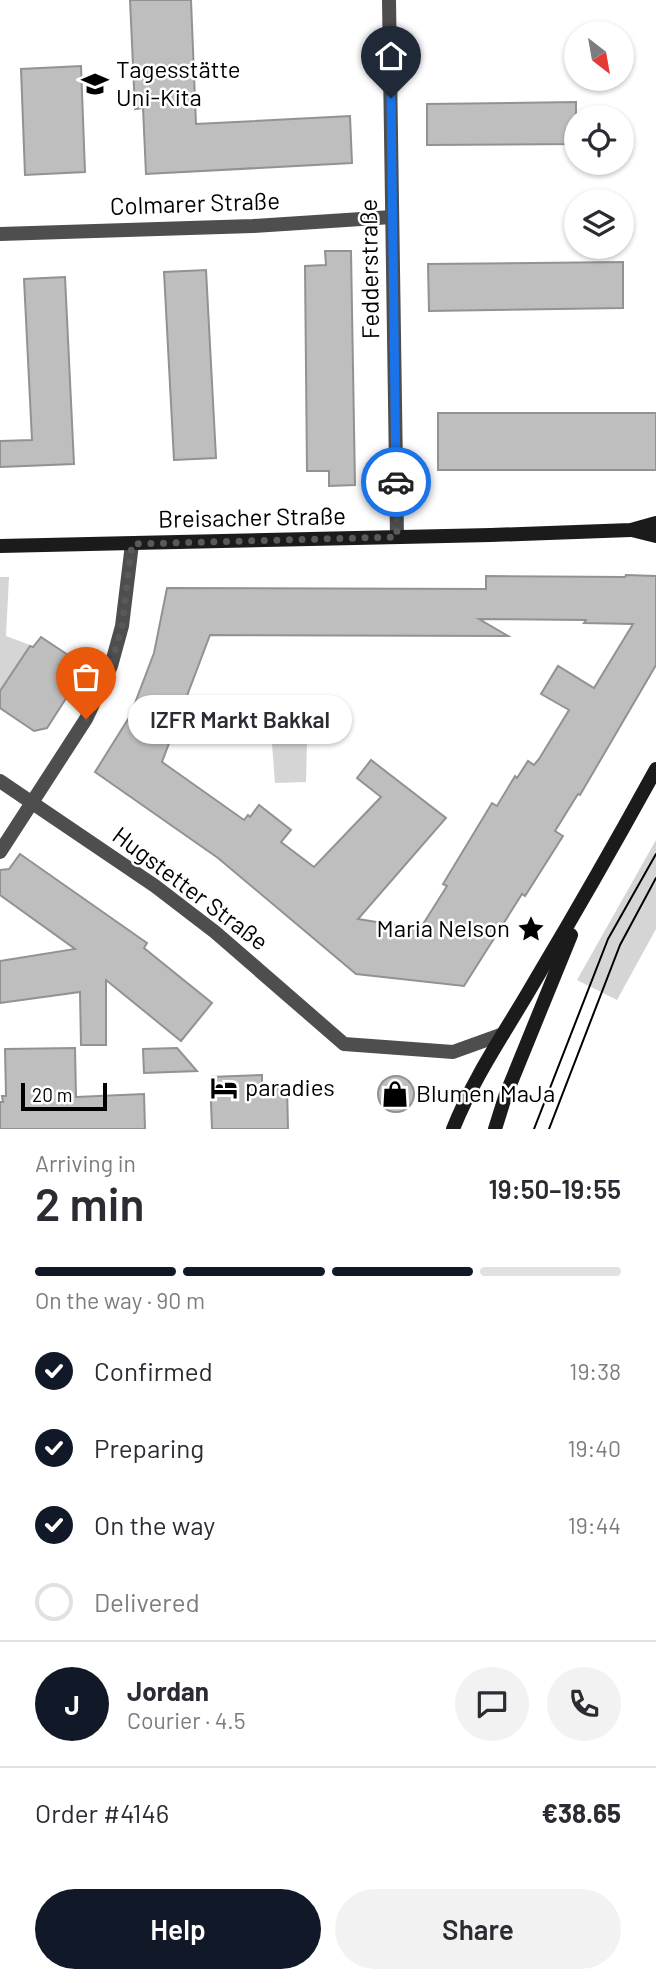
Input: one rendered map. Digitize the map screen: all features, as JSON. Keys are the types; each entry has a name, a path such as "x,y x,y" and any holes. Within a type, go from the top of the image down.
{"main road":[{"name":"Breisacher Straße","path":"0,546 631,530 656,523"},
{"name":"Breisacher Straße","path":"631,530 656,536"},
{"path":"453,1129 503,1034 586,896 656,769"},
{"path":"495,1129 505,1097 586,896"}],"street":[{"name":"Fedderstraße","path":"389,0 397,537"},
{"name":"Colmarer Straße","path":"0,234 253,226 392,216"},
{"path":"0,852 86,719 111,666 122,626 132,544"},
{"name":"Hugstetter Straße","path":"0,781 155,886 215,932 344,1044 453,1052 503,1034"}],"shaded area":[{"path":"0,577 9,577 6,636 30,645 0,691"},
{"path":"307,742 306,782 275,783 272,744"},
{"path":"656,840 656,929 617,1000 577,980"}],"building":[{"path":"130,0 191,0 196,124 350,116 352,163 146,174 143,108 135,109"},
{"path":"81,66 85,172 25,175 21,69"},
{"path":"576,102 576,105 564,105 564,144 427,145 427,104"},
{"path":"325,251 351,251 355,485 329,486 329,471 307,471 305,266 326,265"},
{"path":"623,262 623,308 429,311 428,264"},
{"path":"206,270 216,458 174,460 164,272"},
{"path":"65,277 74,464 0,467 0,441 32,440 24,279"},
{"path":"438,413 656,413 656,470 438,470"},
{"path":"486,576 656,576 656,665 580,795 578,794 555,831 563,836 525,896 522,894 464,986 356,974 218,858 95,772 130,716 154,653 167,588 486,589","holes":["479,619 586,620 584,623 633,624 594,688 558,666 541,694 569,710 539,759 534,765 528,761 517,778 515,776 497,806 492,803 443,884 447,886 420,929 358,919 446,818 371,760 357,778 381,797 314,867 281,842 291,830 259,805 250,817 248,815 244,820 162,762 210,635 508,636"]},
{"path":"41,637 86,667 47,728 34,731 0,708 0,691 30,646 33,647"},
{"path":"20,854 147,943 144,948 212,1003 181,1041 106,980 106,1045 81,1045 80,992 0,1003 0,961 75,949 0,895 0,870 9,869"},
{"path":"75,1048 76,1097 144,1094 145,1129 0,1129 0,1102 3,1102 2,1096 6,1096 5,1049"},
{"path":"177,1048 197,1071 144,1073 143,1049"},
{"path":"262,1075 262,1086 287,1085 288,1129 212,1129 210,1077"},
{"name":"Blumen MaJa","path":"396,1076 409,1081 414,1094 409,1107 396,1112 383,1107 378,1094 383,1081"}],"tram line":[{"path":"534,1129 608,939 656,854"},
{"path":"549,1129 620,945 656,878"}],"way so far":[{"path":"86,719 111,666 122,626 132,544 397,537 396,482"}],"place":[{"name":"Tagesstätte Uni-Kita","path":"95,84"},
{"name":"IZFR Markt Bakkal","path":"86,719"},
{"name":"Maria Nelson","path":"531,929"},
{"name":"paradies","path":"224,1088"},
{"name":"Blumen MaJa","path":"395,1094"}],"route":[{"path":"391,98 396,482"}]}
